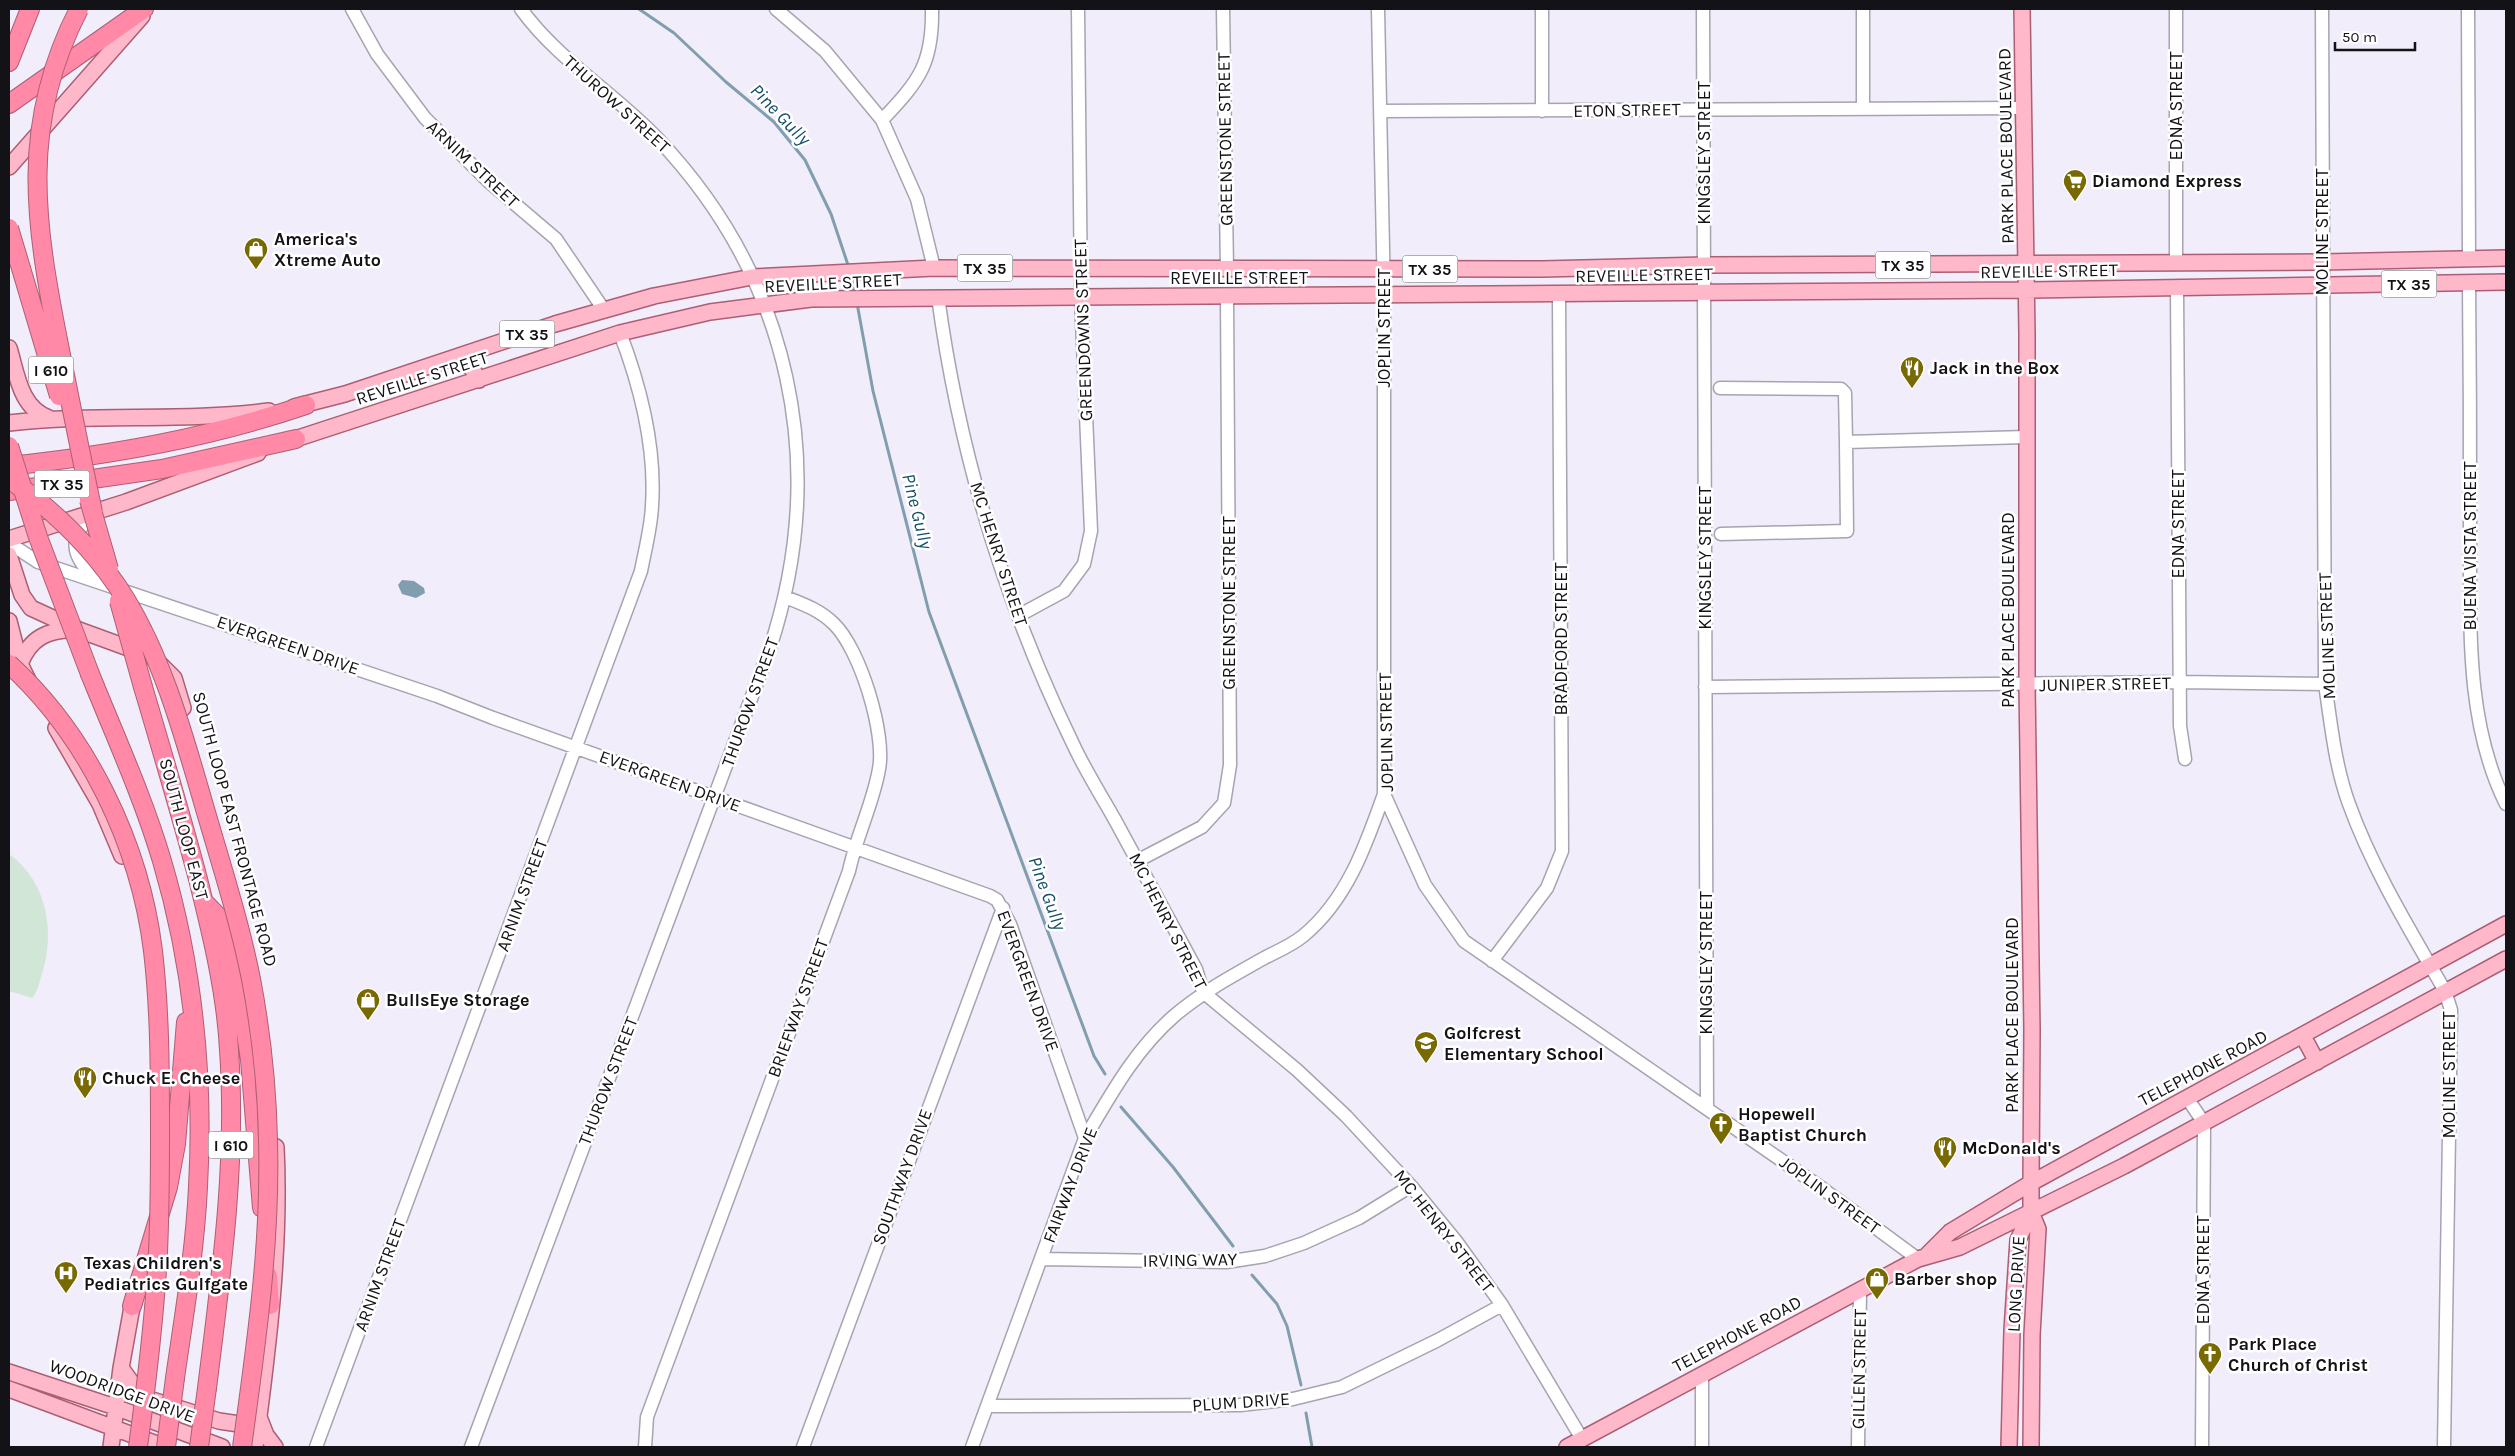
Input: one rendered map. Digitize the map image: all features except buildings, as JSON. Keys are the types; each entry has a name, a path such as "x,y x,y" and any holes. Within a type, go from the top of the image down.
{"highway":[{"path":"9,62 30,9"},
{"path":"79,9 58,57 46,98 38,141 37,207 45,273 97,511"},
{"path":"9,104 144,9"},
{"name":"SOUTH LOOP EAST","path":"9,228 97,511 144,687 191,847 225,1010 229,1049 232,1136 227,1225 199,1447"},
{"name":"TX 35","path":"9,466 114,453 212,434 306,406"},
{"name":"TX 35","path":"9,491 116,477 206,460 296,439"},
{"name":"SOUTH LOOP EAST","path":"9,446 38,537 90,674 142,801 162,861 177,918 189,987 196,1045 200,1138 195,1228 166,1447"},
{"path":"9,479 50,510 73,531 108,573 136,617 172,705 240,934 258,1024 264,1069 268,1141 268,1209 264,1269 242,1447"},
{"path":"14,664 52,710 80,750 116,816 132,859 145,909 151,943 160,1071 157,1269 138,1447"},
{"path":"204,903 227,926 235,959 250,1060 270,1306"},
{"path":"132,1306 166,1197 176,1144 189,987"}],"main road":[{"path":"9,167 148,9"},
{"name":"PARK PLACE BOULEVARD","path":"2022,9 2026,265 2026,685 2032,1030 2031,1212"},
{"name":"REVEILLE STREET","path":"9,423 48,418 203,417 306,406 604,310 654,296 752,277 934,268 1227,270 1705,265 2026,265 2506,258"},
{"name":"REVEILLE STREET","path":"9,539 97,511 296,439 620,333 694,316 764,304 845,299 1559,295 2506,282"},
{"path":"9,348 28,404 48,418"},
{"path":"464,356 479,380"},
{"name":"SOUTH LOOP EAST FRONTAGE ROAD","path":"9,555 22,596 31,608 79,630 153,657 174,678 240,905 264,1013 273,1085 278,1206 270,1306 255,1447"},
{"path":"9,621 14,664 33,691 100,804 119,846 148,937 159,989 165,1054 161,1151 157,1188 121,1368 111,1447"},
{"path":"14,664 40,636 58,629 79,630"},
{"name":"TELEPHONE ROAD","path":"1922,1258 1950,1232 2031,1183 2506,924"},
{"name":"TELEPHONE ROAD","path":"1567,1447 1922,1258 1960,1247 2204,1124 2506,959"},
{"path":"2303,1036 2317,1062"},
{"name":"LONG DRIVE","path":"2009,1447 2009,1394 2018,1240 2031,1212"},
{"name":"LONG DRIVE","path":"2031,1212 2038,1229 2031,1447"},
{"path":"121,1368 134,1386 150,1398 219,1421 239,1424 259,1417 266,1435 275,1447"},
{"name":"WOODRIDGE DRIVE","path":"9,1372 115,1407 222,1447"},
{"name":"WOODRIDGE DRIVE","path":"9,1389 166,1447"},
{"path":"2009,1394 2032,1395"}],"street":[{"name":"ARNIM STREET","path":"352,9 377,54 424,118 488,181 556,239 604,310"},
{"name":"THUROW STREET","path":"471,1447 770,648 785,597 797,523 798,460 785,370 764,304 733,237 692,177 643,124 548,41 521,9"},
{"path":"776,9 825,51 882,120 917,199 934,268"},
{"path":"882,120 912,89 925,66 932,43 932,9"},
{"name":"GREENDOWNS STREET","path":"1018,616 1064,591 1084,564 1091,531 1080,298 1078,9"},
{"name":"GREENSTONE STREET","path":"1223,9 1227,270"},
{"name":"JOPLIN STREET","path":"1378,9 1382,111 1384,296 1384,794 1425,885 1464,941 1922,1258"},
{"path":"1542,9 1542,111"},
{"name":"KINGSLEY STREET","path":"1703,9 1707,1108"},
{"path":"1863,9 1863,109"},
{"name":"EDNA STREET","path":"2176,9 2176,263"},
{"name":"MOLINE STREET","path":"2322,9 2325,684 2336,760 2348,803 2364,842 2445,991 2451,1010 2444,1447"},
{"path":"2468,9 2469,259"},
{"name":"ETON STREET","path":"1382,111 2023,108"},
{"name":"BUENA VISTA STREET","path":"2469,283 2471,651 2478,717 2488,757 2506,804"},
{"name":"EDNA STREET","path":"2177,288 2180,726 2185,759"},
{"name":"BRADFORD STREET","path":"1492,961 1547,888 1562,851 1559,295"},
{"name":"GREENSTONE STREET","path":"1138,862 1202,827 1224,803 1228,775 1227,297"},
{"name":"MC HENRY STREET","path":"938,298 944,340 972,471 992,542 1018,616 1073,744 1196,969 1203,992 1297,1070 1346,1116 1411,1186 1456,1241 1502,1305 1582,1439"},
{"name":"ARNIM STREET","path":"316,1447 641,571 652,506 651,447 636,376 620,333"},
{"path":"1720,388 1841,389 1845,393 1847,531 1721,534"},
{"path":"1846,442 2026,437"},
{"name":"EVERGREEN DRIVE","path":"97,511 79,528 75,540 75,551 80,562 101,582"},
{"name":"EVERGREEN DRIVE","path":"9,543 38,562 437,696 990,896 997,900 1002,908 1085,1138"},
{"name":"BRIEFWAY STREET","path":"645,1447 647,1417 849,871 854,846 879,770 881,748 879,727 853,650 844,634 821,613 785,597"},
{"name":"JUNIPER STREET","path":"1705,687 2180,682 2325,684"},
{"name":"FAIRWAY DRIVE","path":"972,1447 1085,1138 1141,1048 1173,1016 1203,992 1302,937 1333,904 1362,856 1384,794"},
{"name":"SOUTHWAY DRIVE","path":"803,1447 1002,908"},
{"path":"2187,1098 2204,1124"},
{"name":"EDNA STREET","path":"2202,1447 2204,1124"},
{"name":"IRVING WAY","path":"1042,1259 1226,1262 1265,1256 1304,1243 1359,1218 1411,1186"},
{"name":"GILLEN STREET","path":"1858,1447 1860,1290"},
{"name":"PLUM DRIVE","path":"988,1406 1240,1405 1294,1399 1342,1387 1438,1340 1502,1305"},
{"path":"1702,1374 1702,1447"}],"green space":[{"path":"9,854 33,879 45,910 48,927 46,961 38,988 32,998 9,991"}],"water":[{"path":"402,580 414,581 424,588 425,593 416,598 402,594 398,585"}],"waterway":[{"name":"Pine Gully","path":"639,9 674,33 726,82 774,122 805,160 831,214 849,268"},
{"name":"Pine Gully","path":"851,276 855,295"},
{"name":"Pine Gully","path":"857,303 873,391 929,612 1094,1056 1105,1074"},
{"name":"Pine Gully","path":"1121,1107 1173,1167 1233,1246"},
{"name":"Pine Gully","path":"1252,1275 1277,1304 1287,1326 1301,1385"},
{"name":"Pine Gully","path":"1306,1413 1312,1447"}],"place":[{"name":"Diamond Express","path":"2075,202"},
{"name":"America's Xtreme Auto","path":"256,270"},
{"name":"Jack in the Box","path":"1912,389"},
{"name":"BullsEye Storage","path":"368,1021"},
{"name":"Golfcrest Elementary School","path":"1426,1064"},
{"name":"Chuck E. Cheese","path":"85,1099"},
{"name":"Hopewell Baptist Church","path":"1721,1145"},
{"name":"McDonald's","path":"1945,1169"},
{"name":"Texas Children's Pediatrics Gulfgate","path":"66,1294"},
{"name":"Barber shop","path":"1877,1300"},
{"name":"Park Place Church of Christ","path":"2210,1375"}]}
